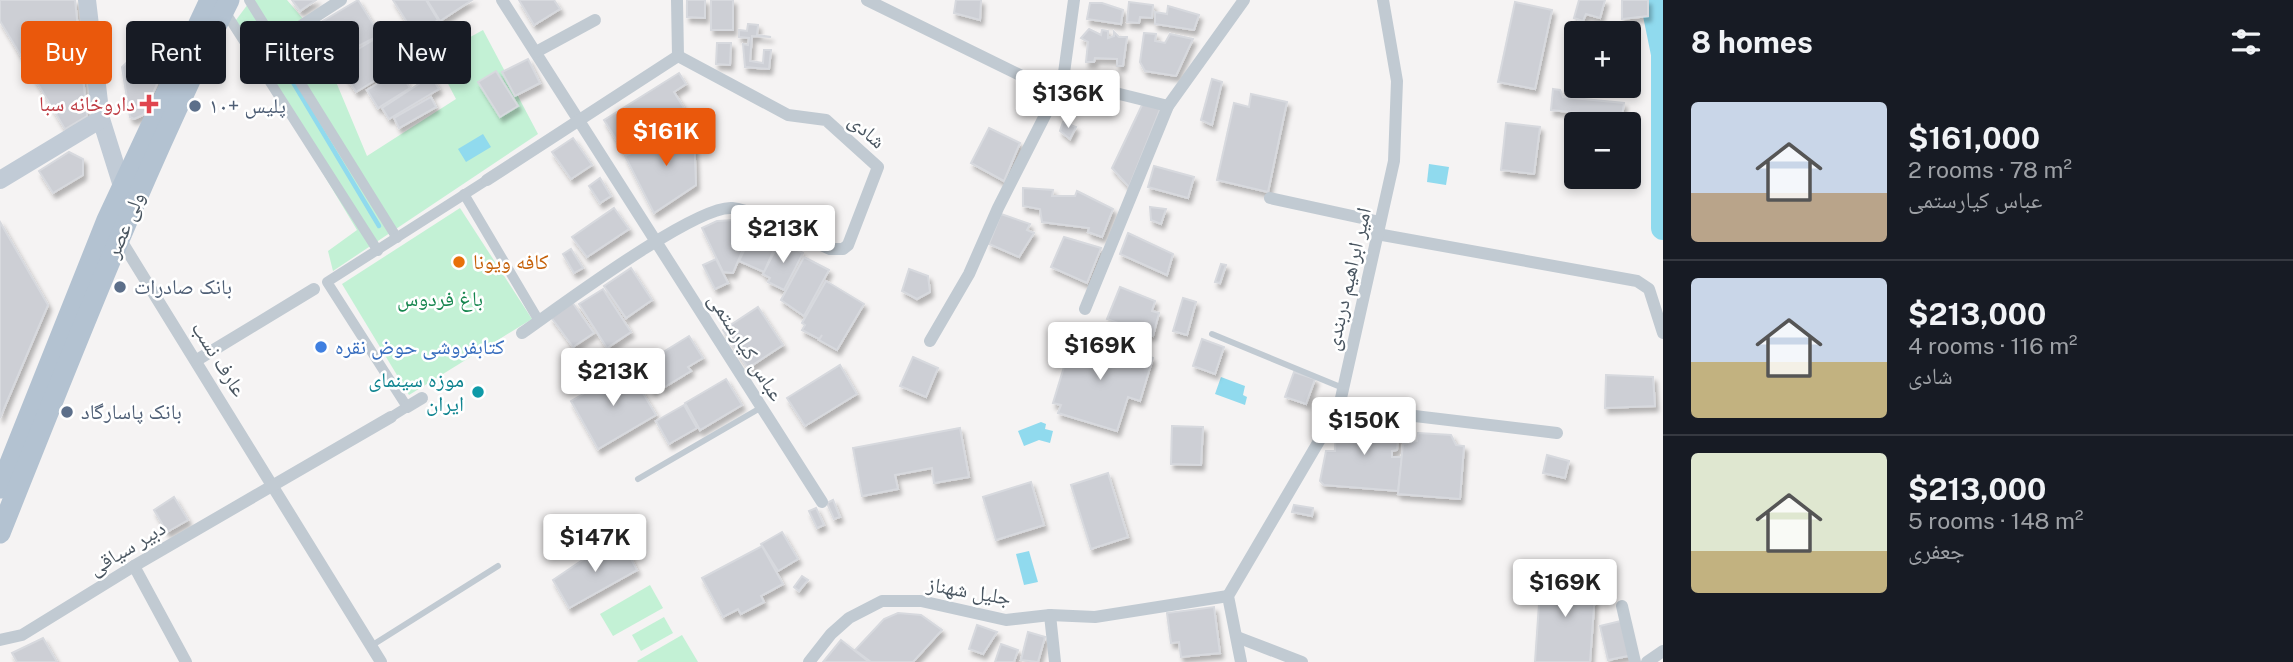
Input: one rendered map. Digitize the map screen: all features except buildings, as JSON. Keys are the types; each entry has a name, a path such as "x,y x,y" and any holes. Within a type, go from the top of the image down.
{"main road":[{"path":"87,0 101,119 130,191"},
{"name":"ولی عصر","path":"0,488 107,220 130,191 221,3"},
{"path":"0,180 101,119"},
{"name":"ولی عصر","path":"0,533 120,238 130,191"}],"street":[{"path":"249,0 397,238"},
{"path":"309,21 341,0"},
{"name":"عباس کیارستمی","path":"502,0 822,502"},
{"path":"197,360 379,251 678,56 677,0"},
{"path":"867,0 1032,81 1063,80 1168,106"},
{"path":"930,341 969,274 998,208 1063,80 1074,0"},
{"path":"1084,309 1168,106 1244,0"},
{"name":"امیر ابراهیم دربندی","path":"1228,596 1339,407 1394,161 1397,81 1383,0"},
{"path":"221,3 379,251"},
{"path":"536,52 595,20"},
{"name":"شادی","path":"656,241 715,210 732,208 830,249 843,249 878,167 826,120 788,116 678,56"},
{"path":"464,194 539,321"},
{"path":"1270,198 1379,228 1631,279 1647,286 1663,333"},
{"name":"عارف نسب","path":"107,220 197,360 381,662"},
{"path":"522,333 656,241"},
{"path":"327,282 407,407"},
{"path":"391,417 422,398"},
{"path":"1339,407 1557,433"},
{"name":"دبیر سیاقی","path":"0,640 22,635 134,566 391,417"},
{"path":"134,566 186,662"},
{"path":"1228,596 1241,662"},
{"name":"جلیل شهناز","path":"809,662 831,634 849,618 882,601 920,601 1006,620 1050,615 1094,617 1228,596"},
{"path":"1622,606 1635,662"},
{"path":"1050,615 1055,662"},
{"path":"1237,637 1302,662"},
{"path":"1647,662 1663,651"}],"lane":[{"path":"1212,334 1343,388"},
{"path":"638,478 762,407"},
{"path":"371,646 498,566"}],"green space":[{"path":"251,0 287,0 305,21 240,21 240,36 233,24"},
{"path":"483,30 538,134 333,271 328,251 357,230 269,84 337,84 367,156 456,99 448,84 471,84 471,37"},
{"name":"باغ فردوس","path":"460,208 532,319 409,395 342,284"},
{"path":"650,585 663,608 613,636 600,614"},
{"path":"664,617 673,633 641,651 632,635"},
{"path":"682,635 698,662 637,661"}],"water":[{"path":"483,134 491,147 466,162 458,149"},
{"path":"1429,164 1449,167 1446,185 1427,182"},
{"path":"1221,377 1245,386 1245,405 1215,394"},
{"path":"1041,422 1046,424 1045,429 1053,431 1050,443 1039,440 1024,446 1018,431"},
{"path":"1029,551 1038,582 1024,585 1016,554"}],"waterway":[{"path":"1652,0 1663,54 1663,228"},
{"path":"294,84 379,226"}],"place":[{"name":"داروخانه سبا","path":"149,104"},
{"name":"پلیس +۱۰","path":"195,106"},
{"name":"کافه ویونا","path":"459,262"},
{"name":"بانک صادرات","path":"120,287"},
{"name":"کتابفروشی حوض نقره","path":"321,347"},
{"name":"موزه سینمای ایران","path":"478,392"},
{"name":"بانک پاسارگاد","path":"67,412"}]}
